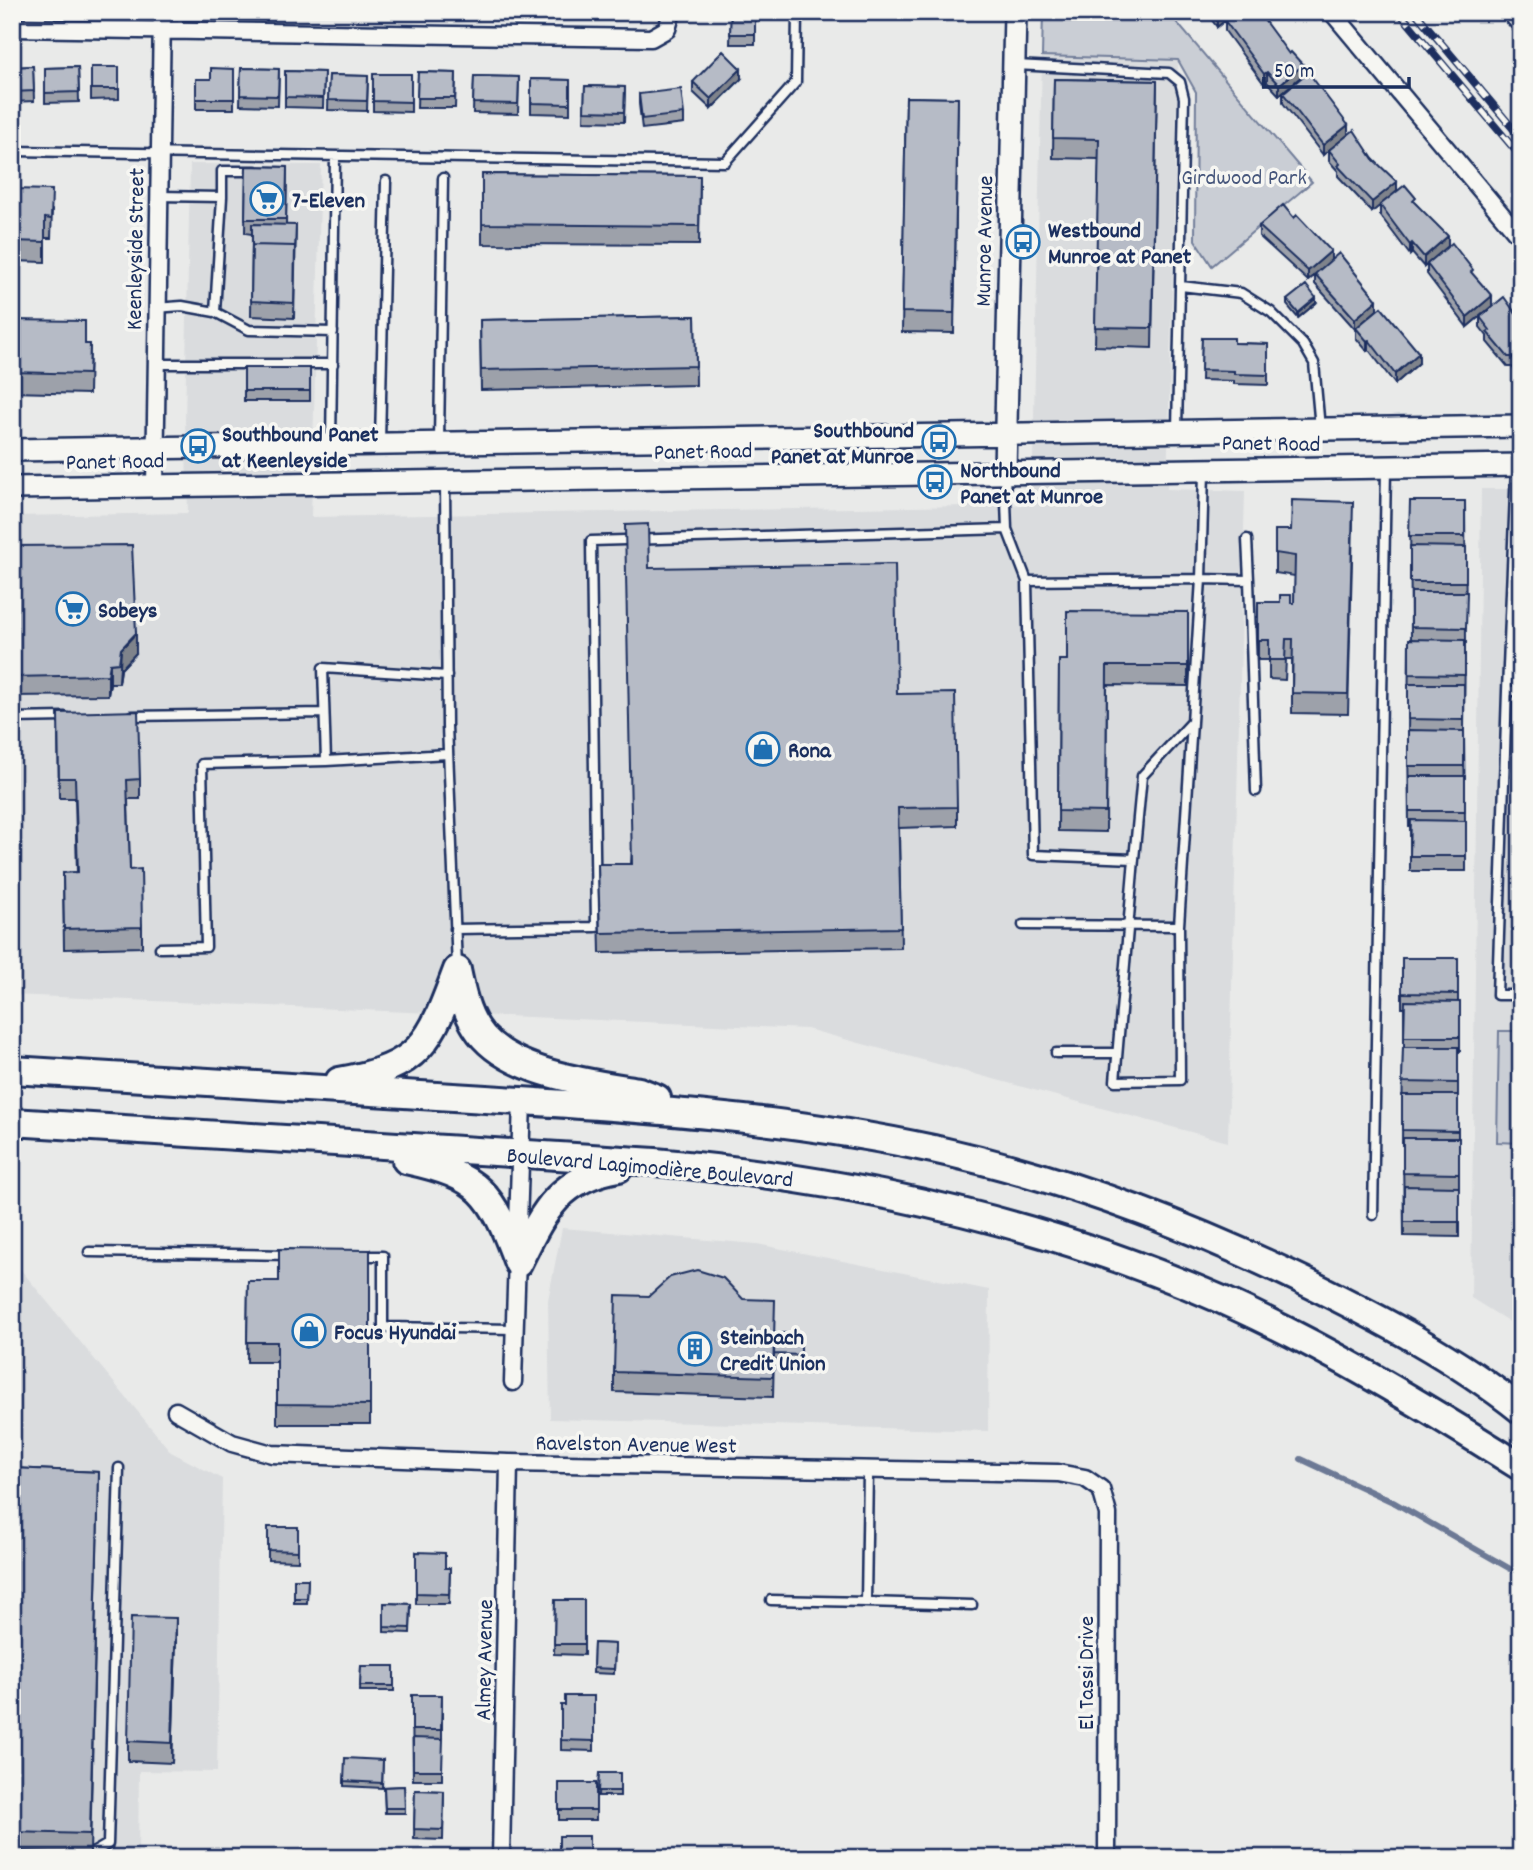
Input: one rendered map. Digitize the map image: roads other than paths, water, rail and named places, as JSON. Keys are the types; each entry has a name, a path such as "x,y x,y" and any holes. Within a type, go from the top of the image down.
{"main road":[{"path":"296,1087 374,1073 410,1058 437,1025 457,970"},
{"path":"457,970 468,1014 477,1030 500,1052 524,1065 639,1091 697,1114"},
{"path":"12,1070 697,1114 806,1126 935,1150 1061,1184 1236,1248 1334,1296 1472,1374 1521,1410"},
{"name":"Boulevard Lagimodière Boulevard","path":"12,1122 655,1162 743,1171 883,1194 1069,1242 1218,1299 1297,1336 1423,1406 1521,1467"},
{"path":"326,1142 436,1166 469,1181 501,1216 518,1263"},
{"path":"518,1263 542,1216 569,1185 605,1170 655,1162"}],"street":[{"name":"Keenleyside Street","path":"155,486 155,308 162,12"},
{"path":"12,28 651,38 667,29 672,12"},
{"name":"Munroe Avenue","path":"1005,471 1015,12"},
{"path":"1332,12 1521,238"},
{"path":"1510,12 1521,26"},
{"name":"Panet Road","path":"12,450 1521,426"},
{"name":"Panet Road","path":"12,488 1518,465"},
{"path":"513,1382 522,1101"},
{"name":"Ravelston Avenue West","path":"176,1411 232,1443 272,1454 868,1471 1058,1473 1085,1478 1101,1489"},
{"name":"Almey Avenue","path":"501,1858 509,1462"},
{"name":"El Tassi Drive","path":"1101,1489 1108,1514 1107,1858"}],"lane":[{"path":"12,151 725,162 796,82 797,12"},
{"path":"1013,65 1169,74 1180,82 1184,98 1177,432"},
{"path":"331,446 335,156"},
{"path":"215,312 222,171 263,171"},
{"path":"438,444 443,178"},
{"path":"380,445 386,181"},
{"path":"158,196 222,197"},
{"path":"1181,286 1241,293 1271,312 1303,344 1314,363 1320,429"},
{"path":"155,308 182,306 215,312 249,330 333,332"},
{"path":"156,363 332,364"},
{"path":"1518,465 1518,531 1509,580 1497,995 1521,995"},
{"path":"1192,722 1142,776 1115,1081 1180,1080 1179,926 1192,722 1201,579 1204,468"},
{"path":"1373,1215 1386,468"},
{"path":"1005,471 1007,529 1027,581 1034,855 1134,859"},
{"path":"445,481 448,754 457,970"},
{"path":"455,929 596,927 591,541 1007,529"},
{"path":"1247,539 1256,791"},
{"path":"1027,581 1249,580"},
{"path":"326,761 323,668 447,676"},
{"path":"1507,691 1521,691"},
{"path":"121,716 324,713"},
{"path":"12,718 69,717"},
{"path":"160,948 206,947 202,764 448,754"},
{"path":"1023,925 1179,926"},
{"path":"1056,1053 1117,1053"},
{"path":"89,1252 303,1255"},
{"path":"357,1256 383,1256 383,1328 515,1329"},
{"path":"84,1858 108,1844 119,1468"},
{"path":"866,1602 868,1471"},
{"path":"771,1600 972,1605"}],"waterway":[{"path":"1301,1459 1395,1503 1521,1575"}],"railway":[{"path":"1399,12 1521,157"},
{"path":"1415,12 1521,138"}],"place":[{"name":"7-Eleven","path":"267,199"},
{"name":"Westbound Munroe at Panet","path":"1023,242"},
{"name":"Southbound Panet at Munroe","path":"939,442"},
{"name":"Southbound Panet at Keenleyside","path":"198,446"},
{"name":"Northbound Panet at Munroe","path":"935,482"},
{"name":"Sobeys","path":"73,609"},
{"name":"Rona","path":"763,749"},
{"name":"Focus Hyundai","path":"309,1331"},
{"name":"Steinbach Credit Union","path":"695,1349"}],"park label":[{"name":"Girdwood Park","path":"1244,176"}]}
